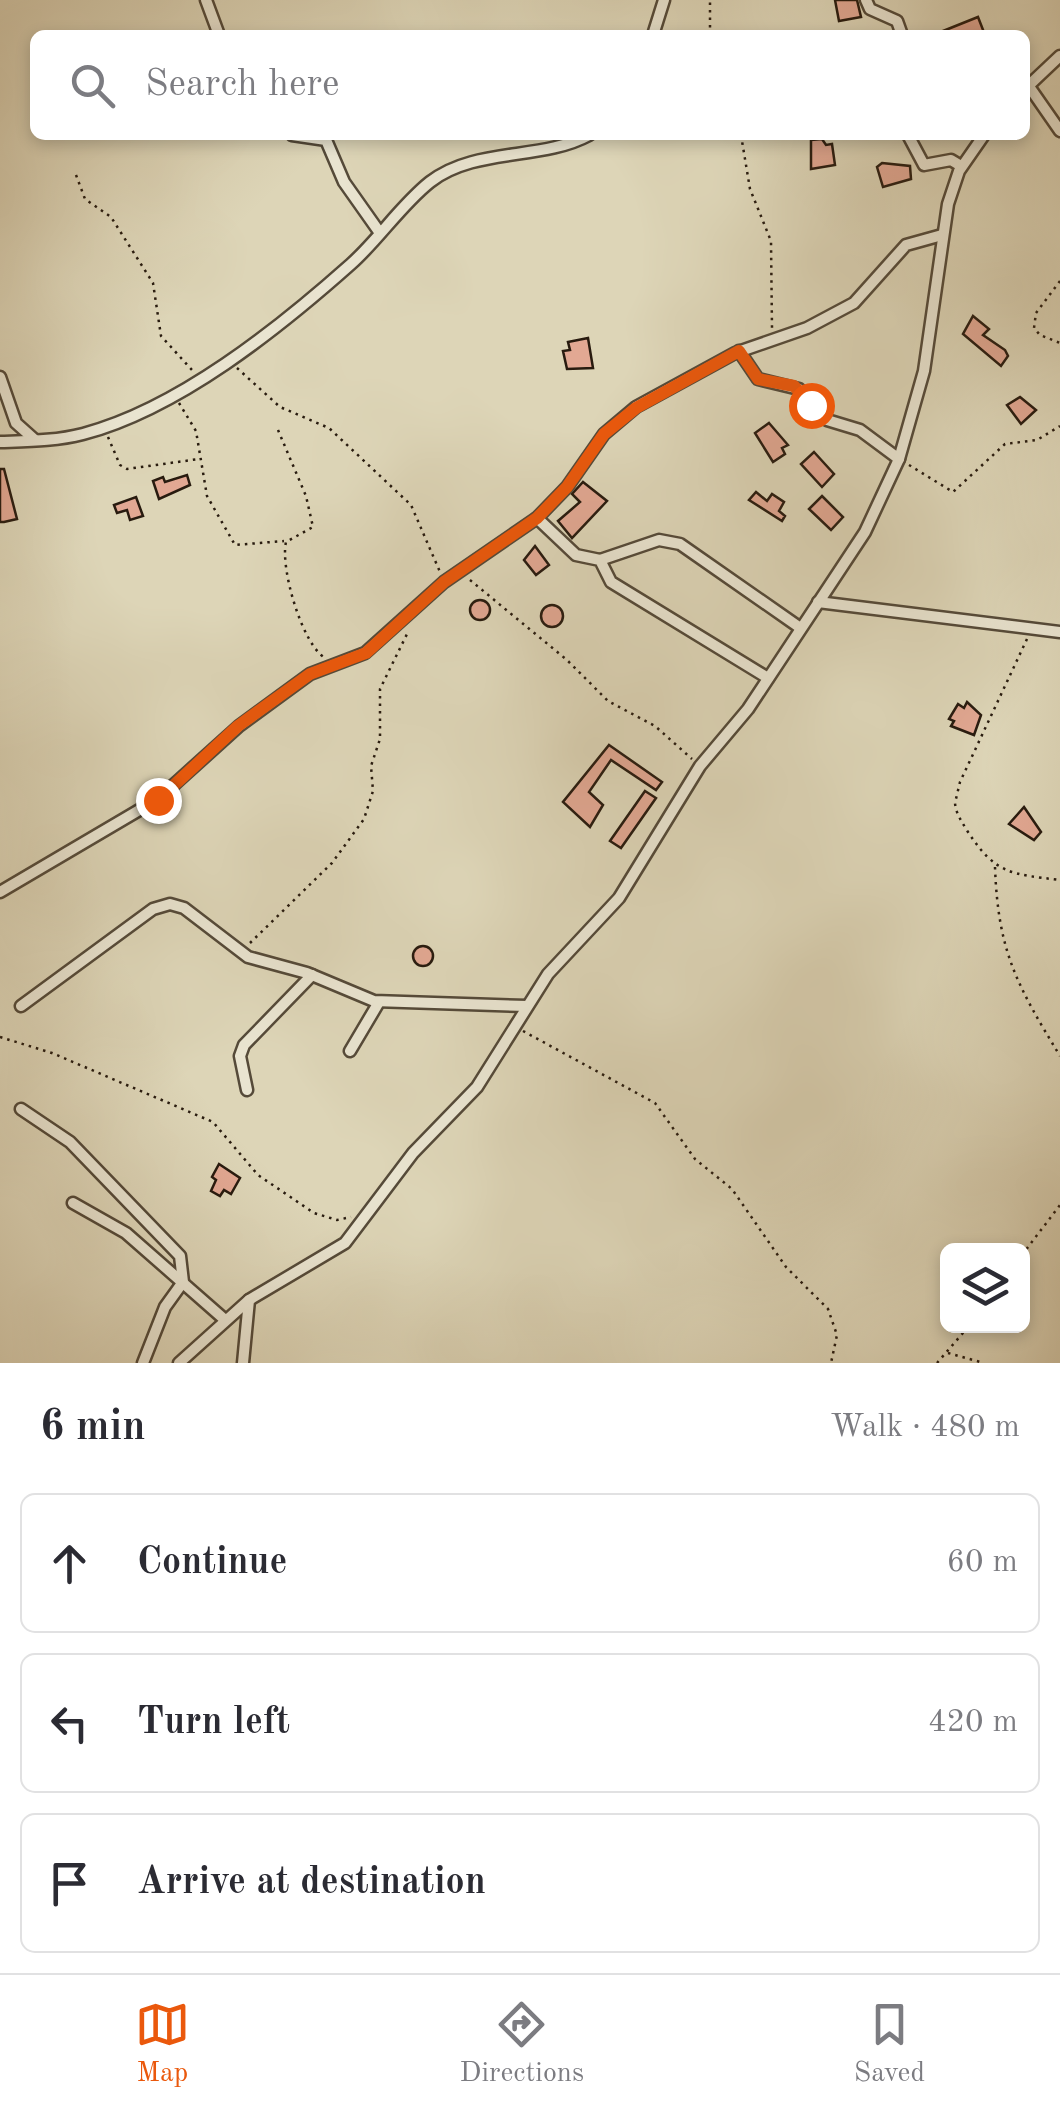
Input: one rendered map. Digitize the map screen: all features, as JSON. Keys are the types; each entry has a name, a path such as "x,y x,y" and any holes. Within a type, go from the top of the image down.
{"street":[{"path":"206,0 217,30"},
{"path":"655,30 664,0"},
{"path":"866,0 870,9 898,21 901,30"},
{"path":"1030,84 1060,56"},
{"path":"1030,91 1060,131"},
{"path":"326,140 344,182 380,233"},
{"path":"0,442 36,441 103,427 172,394 228,361 353,262 431,182 452,170 577,140"},
{"path":"911,140 924,165 951,160 962,166"},
{"path":"179,1363 249,1300 345,1243 413,1153 476,1087 558,961 619,898 700,766 768,678 865,532 899,459 924,371 942,235 962,166 980,140"},
{"path":"0,892 158,800 238,726 310,674 366,653 444,582 537,518 567,487 604,434 636,408 739,351 806,328 854,303 906,246 942,235"},
{"path":"739,351 758,379 794,386 827,420 860,430 899,459"},
{"path":"0,378 16,424 36,441"},
{"path":"537,518 576,554 600,560 659,540 680,544 798,628"},
{"path":"600,560 611,582 768,678"},
{"path":"818,602 1060,632"},
{"path":"21,1006 163,906 184,908 238,952 312,975 378,1002 527,1006"},
{"path":"247,1090 240,1056 244,1045 312,975"},
{"path":"350,1051 378,1002"},
{"path":"22,1109 70,1142 180,1256 182,1286 165,1307 142,1363"},
{"path":"73,1204 126,1233 224,1320"},
{"path":"243,1363 249,1300"}],"path":[{"path":"710,0 710,30"},
{"path":"742,140 750,189 772,241 775,288 771,339"},
{"path":"76,175 85,199 111,217 153,283 158,326 166,346 201,378"},
{"path":"1060,281 1036,312 1034,328 1040,336 1060,343"},
{"path":"228,361 280,408 328,428 411,505 444,582"},
{"path":"172,394 194,426 207,496 236,547 286,542 310,532 313,523 278,430"},
{"path":"899,459 953,492 1005,444 1037,440 1060,426"},
{"path":"103,427 123,468 148,469 198,459"},
{"path":"286,542 286,574 307,640 322,656 341,664"},
{"path":"463,571 608,702 655,726 700,766"},
{"path":"238,952 332,863 364,819 373,791 371,766 380,738 380,689 400,654 416,607"},
{"path":"1030,628 1012,678 960,782 954,803 980,851 994,866 1008,874 1060,880"},
{"path":"994,866 997,914 1008,963 1060,1056"},
{"path":"516,1028 655,1104 695,1159 732,1189 786,1267 828,1308 836,1335 831,1363"},
{"path":"0,1037 52,1054 213,1122 258,1174 314,1212 336,1220 367,1215"},
{"path":"1030,1244 1060,1205"},
{"path":"937,1363 963,1333"},
{"path":"947,1353 984,1363"}],"building":[{"path":"835,0 857,0 861,17 839,21"},
{"path":"978,17 983,30 946,30"},
{"path":"811,140 832,144 835,165 811,169"},
{"path":"882,163 910,166 911,179 883,187 877,167"},
{"path":"973,316 989,329 983,335 1005,350 1008,356 1001,366 963,334"},
{"path":"588,338 593,368 567,369 563,351 570,350 568,342"},
{"path":"1020,397 1036,410 1021,424 1007,405"},
{"path":"769,423 788,445 782,448 785,454 773,462 755,433"},
{"path":"814,452 834,474 822,487 801,464"},
{"path":"0,469 4,469 17,519 4,522 0,522"},
{"path":"187,475 190,485 159,499 153,481 163,477 165,482"},
{"path":"583,482 607,501 572,538 558,521 580,502 572,494"},
{"path":"756,492 767,501 772,494 784,502 779,511 785,516 782,521 749,500"},
{"path":"822,496 843,517 831,530 809,509"},
{"path":"136,497 143,516 130,520 127,510 117,513 114,505"},
{"path":"535,546 549,565 536,575 524,560"},
{"path":"480,600 490,610 480,620 470,610"},
{"path":"552,605 560,608 560,624 552,627 544,624 541,616 544,608"},
{"path":"967,702 981,715 974,735 951,726 954,721 949,719 958,704 964,708"},
{"path":"609,745 662,782 656,790 611,760 589,792 603,805 590,827 563,802"},
{"path":"645,791 656,798 621,848 610,841"},
{"path":"1024,807 1041,832 1034,840 1009,824"},
{"path":"423,946 433,956 423,966 413,956"},
{"path":"219,1164 240,1178 231,1194 224,1190 220,1196 211,1191 216,1180 212,1177"}],"route":[{"path":"158,800 238,726 310,674 366,653 444,582 537,518 567,487 604,434 636,408 687,377 739,351 758,379 794,386 811,405"}]}
